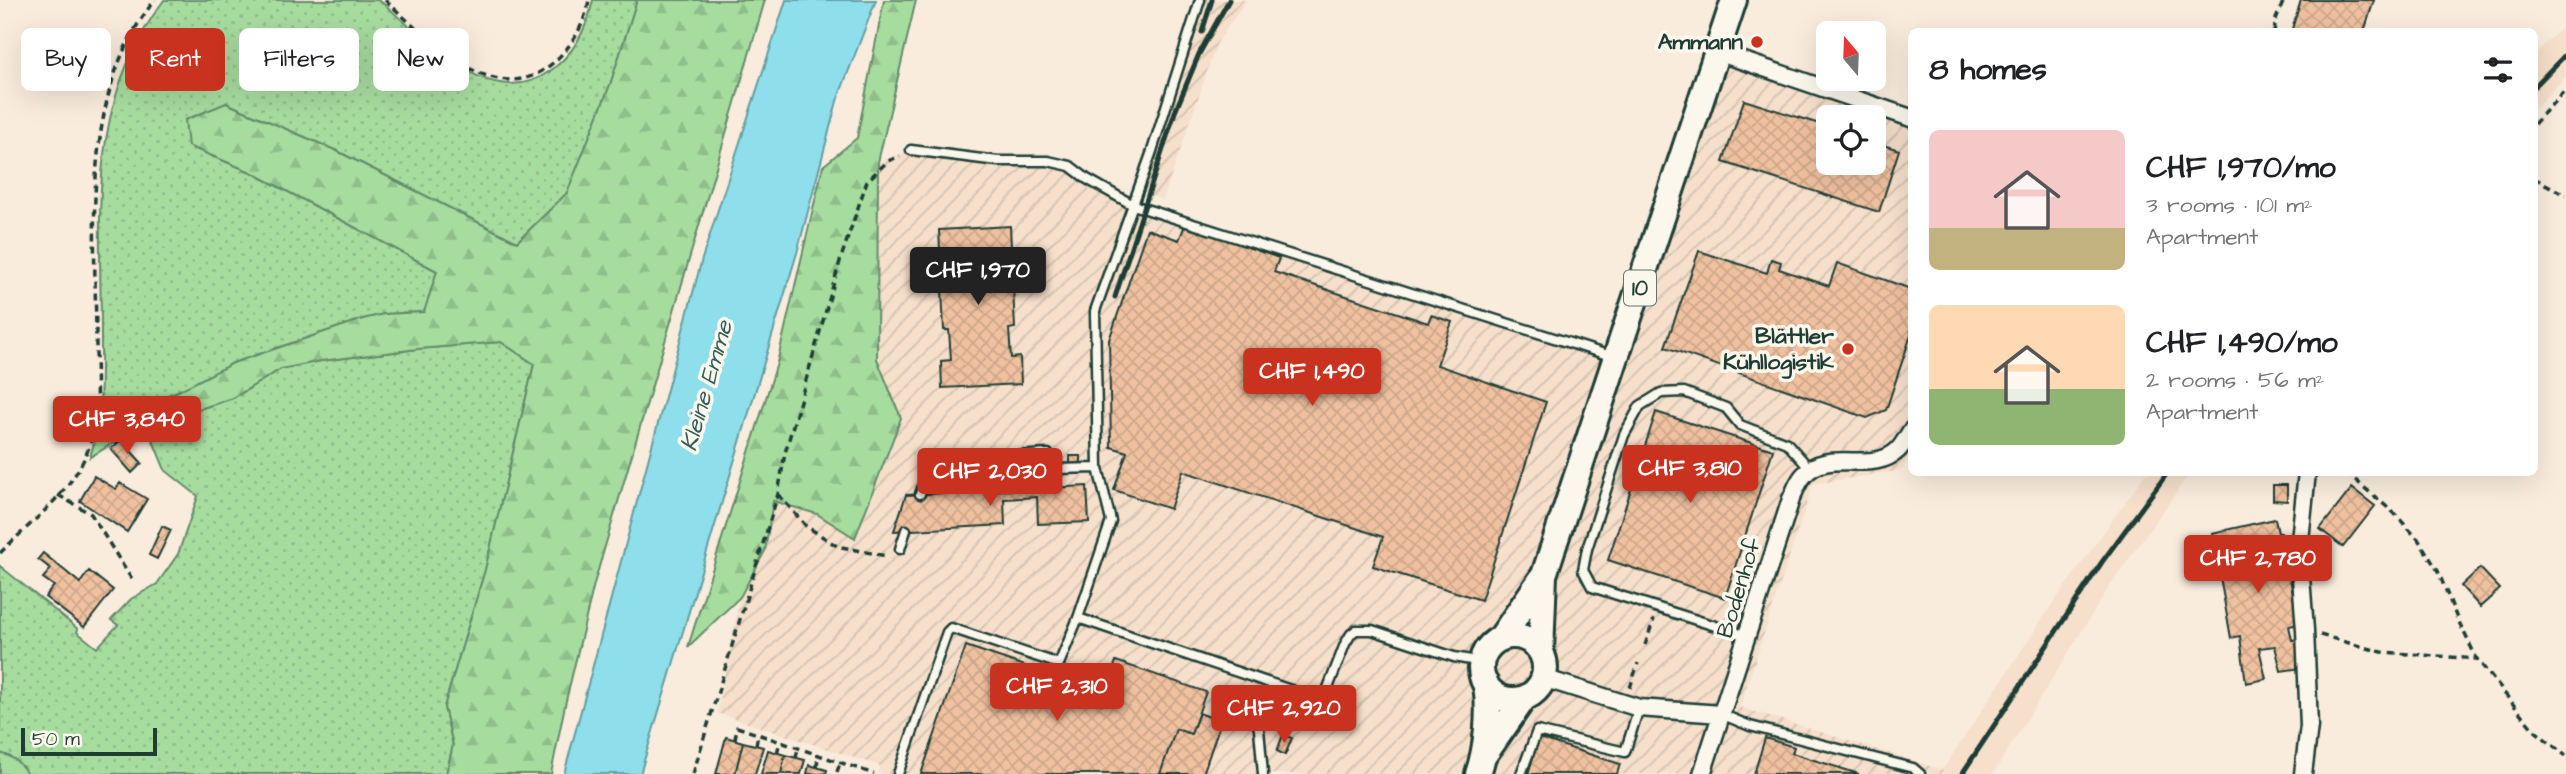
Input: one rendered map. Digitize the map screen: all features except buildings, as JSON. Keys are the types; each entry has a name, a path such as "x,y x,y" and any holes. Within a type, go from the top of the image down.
{"main road":[{"name":"10","path":"1484,673 1486,652 1500,639 1544,575 1734,0"},
{"name":"10","path":"1543,678 1545,668 1541,652 1544,575"},
{"path":"1500,639 1523,638 1541,652"},
{"path":"1484,673 1496,695 1505,699 1524,698"},
{"path":"1481,766 1488,702 1484,673"},
{"path":"1481,766 1524,698 1539,687 1543,678"}],"street":[{"path":"1717,52 1908,117"},
{"path":"1810,469 1833,461 1863,462 1886,456 1898,450 1908,435"},
{"name":"Bodenhof","path":"1702,774 1791,499 1802,476 1810,469"},
{"path":"2303,774 2309,726 2299,550 2307,476"},
{"path":"1543,678 1639,708 1721,714"}],"lane":[{"path":"898,774 947,632 951,628 1059,664 1078,618 1111,520 1098,468 1095,311 1200,0"},
{"path":"911,150 998,161 1048,161 1070,166 1087,179 1133,205 1617,358"},
{"path":"1747,636 1592,587 1583,570 1587,550 1624,435 1640,405 1661,393 1684,392 1726,408 1740,425 1787,443 1810,469"},
{"path":"920,494 932,461 1048,454 1057,468"},
{"path":"926,479 1047,473 1057,468 1098,468"},
{"path":"900,549 906,530"},
{"path":"1078,618 1324,701 1351,634 1363,628 1454,657 1484,673"},
{"path":"1521,774 1536,731 1625,752 1639,708"},
{"path":"1721,714 1750,726 1913,768 1920,774"},
{"path":"1244,715 1256,720 1259,729 1263,774"},
{"path":"1891,774 1893,764"}],"path":[{"path":"0,553 74,479 90,443 96,392 96,173 101,126 118,64 137,22 155,0"},
{"path":"385,0 452,59 476,73 506,80 530,77 540,72 572,45 585,17 589,0"},
{"path":"2275,28 2284,0"},
{"path":"2538,120 2566,89"},
{"path":"693,774 778,494 785,453 841,258 867,181 888,161 911,150"},
{"path":"2538,180 2566,195"},
{"path":"2351,476 2394,513 2418,539 2438,570 2477,659 2533,729 2566,755"},
{"path":"778,494 806,526 837,546 886,556"},
{"path":"58,495 91,514 134,583"},
{"path":"1644,645 1654,617"},
{"path":"2305,630 2382,652 2477,659"},
{"path":"1629,690 1638,663"},
{"path":"735,739 737,727 874,774"},
{"path":"756,745 758,734"},
{"path":"777,753 780,742"},
{"path":"796,758 798,748"},
{"path":"817,767 818,755"},
{"path":"837,772 840,763"}],"shaded area":[{"path":"1194,0 1246,0 1217,43 1163,200 1136,190"},
{"path":"2566,23 2566,76 2538,106 2538,51"},
{"path":"1717,52 1816,86 1816,91 1832,91 1873,105 1816,105 1816,175 1886,175 1886,109 1908,117 1908,456 1902,470 1813,484 1740,707 1943,770 1940,774 878,774 880,766 717,713 740,597 765,551 773,501 817,514 901,418 877,359 878,162 911,150 1070,166 1133,205 1616,358"},
{"path":"2144,476 2188,476 2111,584 1993,774 1940,774 2049,609"}],"green space":[{"path":"164,0 377,0 411,28 373,28 373,91 469,91 469,71 490,81 510,84 530,81 550,71 573,49 583,31 593,0 637,0 610,85 567,193 517,242 337,151 226,103 188,146 251,172 437,271 425,312 384,314 363,319 233,363 198,383 167,395 135,425 137,429 90,457 100,396 100,203 103,161 121,79 125,70 125,91 225,91 225,28 146,28"},
{"path":"637,0 765,0 594,584 551,774 446,774 453,745 444,707 485,570 534,364 501,342 321,361 281,369 233,398 137,429 135,420 141,410 233,363 363,319 384,314 424,312 437,271 251,172 188,146 185,120 226,103 337,151 517,242 567,193 610,85"},
{"path":"884,0 916,0 878,162 877,359 901,418 855,538 817,514 773,501 765,551 740,597 688,647 777,363 823,166 857,138"},
{"path":"501,342 534,364 485,570 444,707 453,745 446,774 27,774 16,760 0,753 0,566 78,629 77,632 97,648 118,625 111,620 131,599 157,584 178,554 198,496 165,470 147,426 233,398 281,369 321,361 418,349"},
{"path":"0,753 16,760 27,774 0,774"}],"water":[{"name":"Kleine Emme","path":"786,0 876,0 837,101 797,253 640,774 564,774 702,259"}],"railway":[{"path":"1202,32 1212,0"},
{"path":"1115,297 1175,112 1199,54 1229,0"},
{"path":"2538,83 2566,54"},
{"path":"1962,774 2102,562 2165,476"}],"place":[{"name":"Ammann","path":"1757,42"},
{"name":"Blättler Kühllogistik","path":"1848,349"}]}
